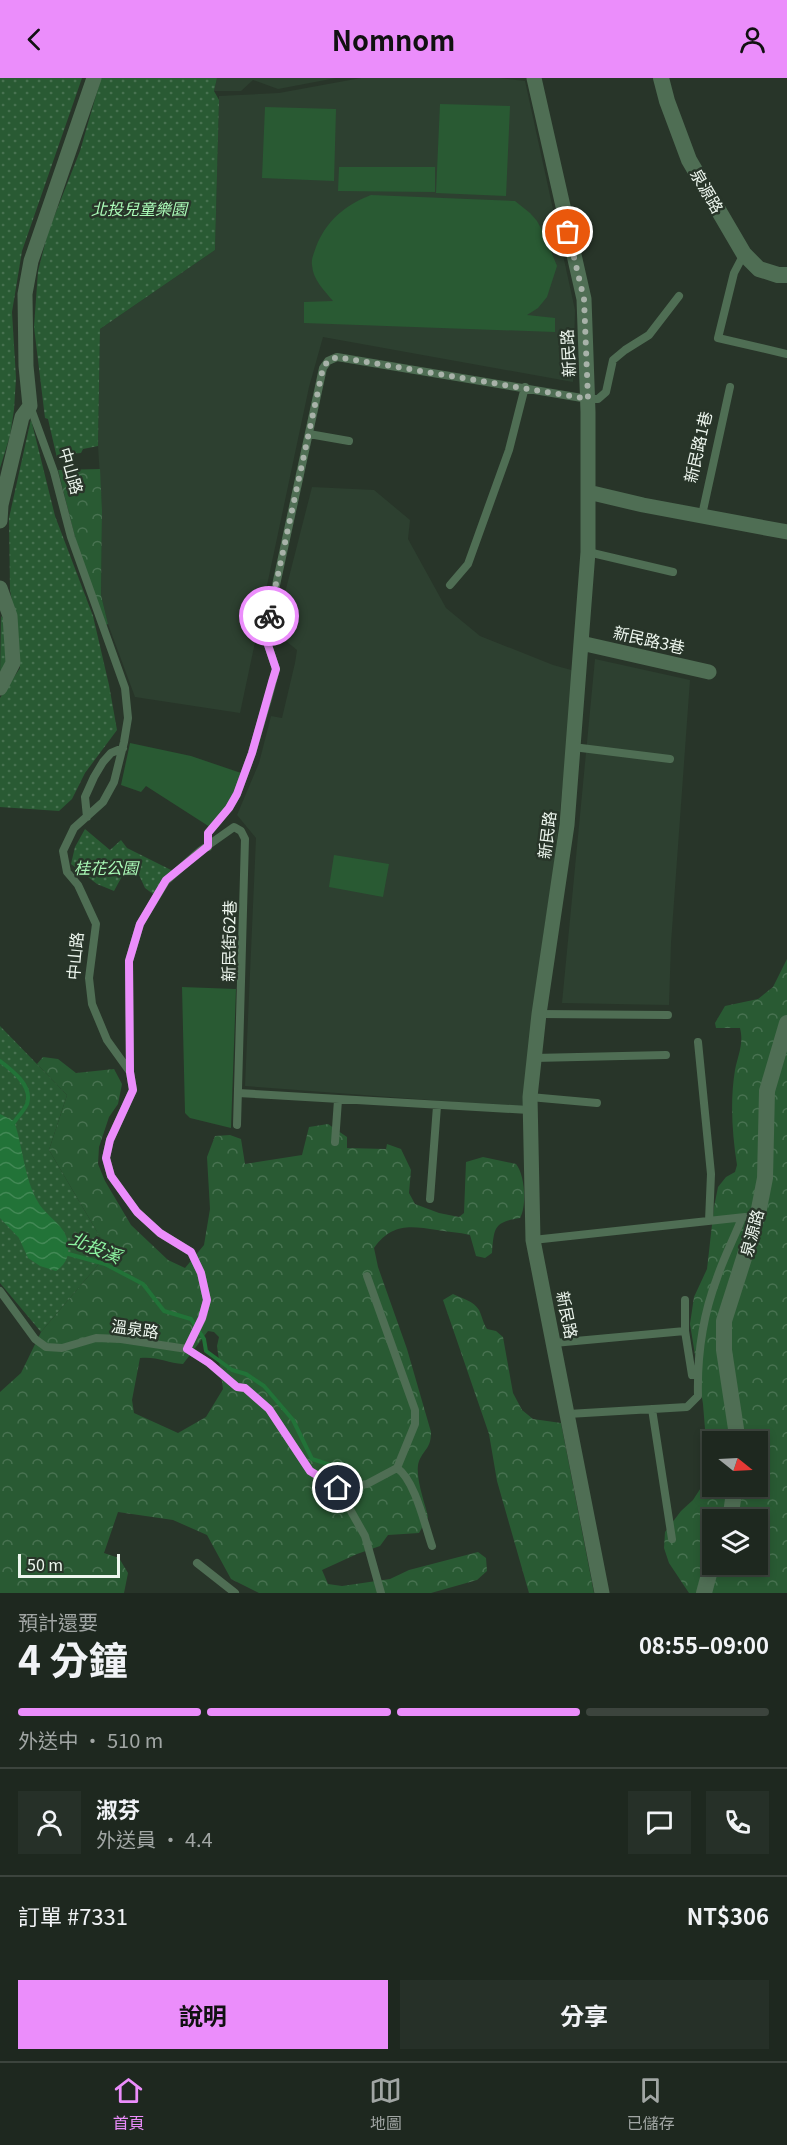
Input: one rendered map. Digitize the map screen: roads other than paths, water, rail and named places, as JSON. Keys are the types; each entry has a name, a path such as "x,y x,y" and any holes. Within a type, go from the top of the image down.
{"street":[{"name":"中山路","path":"0,521 1,505 22,417 30,406 26,356 25,294 27,283 32,261 94,78"},
{"name":"新民路","path":"534,78 584,299 588,399 588,552 567,825 539,1014 529,1103 533,1240 602,1593"},
{"name":"泉源路","path":"661,78 689,160 744,254 759,269 778,275 787,275"},
{"path":"588,492 643,505 787,532"},
{"path":"0,588 10,616 13,663 0,688"},
{"name":"新民路3巷","path":"581,643 709,672"},
{"name":"泉源路","path":"736,1431 724,1350 724,1321 750,1216 765,1178 767,1091 787,1023"},
{"path":"704,1593 709,1575"}],"lane":[{"path":"744,254 734,273 718,338 787,354"},
{"path":"187,1349 202,1318 207,1300 201,1273 191,1252 160,1233 137,1212 111,1176 106,1158 110,1140 133,1090 130,1072 129,961 140,924 166,880 208,846 208,833 229,808 244,774 276,669 265,636 323,368 328,361 337,357 598,399 606,392 613,360 649,335 680,296"},
{"path":"450,585 468,564 509,450 525,387"},
{"name":"新民路1巷","path":"702,515 730,387"},
{"name":"中山路","path":"30,406 54,472 71,537 125,688 128,718 114,782 103,802 74,828 63,851 67,872 78,885 96,924 88,978 92,1004 107,1040 130,1072"},
{"path":"309,434 349,441"},
{"path":"588,552 673,572"},
{"path":"573,747 670,759"},
{"path":"87,817 85,797 94,777 111,753 123,748"},
{"name":"新民街62巷","path":"208,846 234,828 241,831 245,839 238,1093"},
{"path":"539,1014 668,1015"},
{"path":"698,1042 711,1174 709,1221"},
{"path":"534,1058 666,1055"},
{"path":"237,1125 238,1093 436,1106 597,1103"},
{"path":"335,1142 338,1100"},
{"path":"430,1199 436,1106"},
{"path":"533,1240 750,1216"},
{"path":"568,1414 687,1407 698,1396 701,1342 709,1304 717,1278 750,1216"},
{"path":"338,1488 366,1484 397,1468 415,1424 415,1410 367,1276"},
{"name":"溫泉路","path":"0,1291 35,1339 46,1347 62,1348 96,1338 121,1338 187,1349 209,1363 237,1387 245,1388 269,1409 310,1471 338,1488 365,1536 381,1593"},
{"path":"686,1300 686,1331 692,1375"},
{"path":"554,1343 686,1331"},
{"path":"652,1409 672,1539"},
{"path":"397,1468 415,1493 432,1546"},
{"path":"197,1563 235,1593"}],"water":[{"path":"0,1114 14,1121 33,1193 41,1207 62,1229 67,1239 67,1257 56,1271 40,1266 28,1258 19,1238 0,1218"}],"waterway":[{"name":"北投溪","path":"0,1061 20,1079 27,1091 27,1104 13,1124"},
{"name":"北投溪","path":"65,1253 105,1264 143,1284 164,1311 191,1319 204,1339 206,1351 232,1370 246,1374 264,1386 293,1420 312,1459 349,1471 358,1482"}],"park label":[{"name":"北投兒童樂園","path":"139,209"},
{"name":"桂花公園","path":"106,868"}]}
